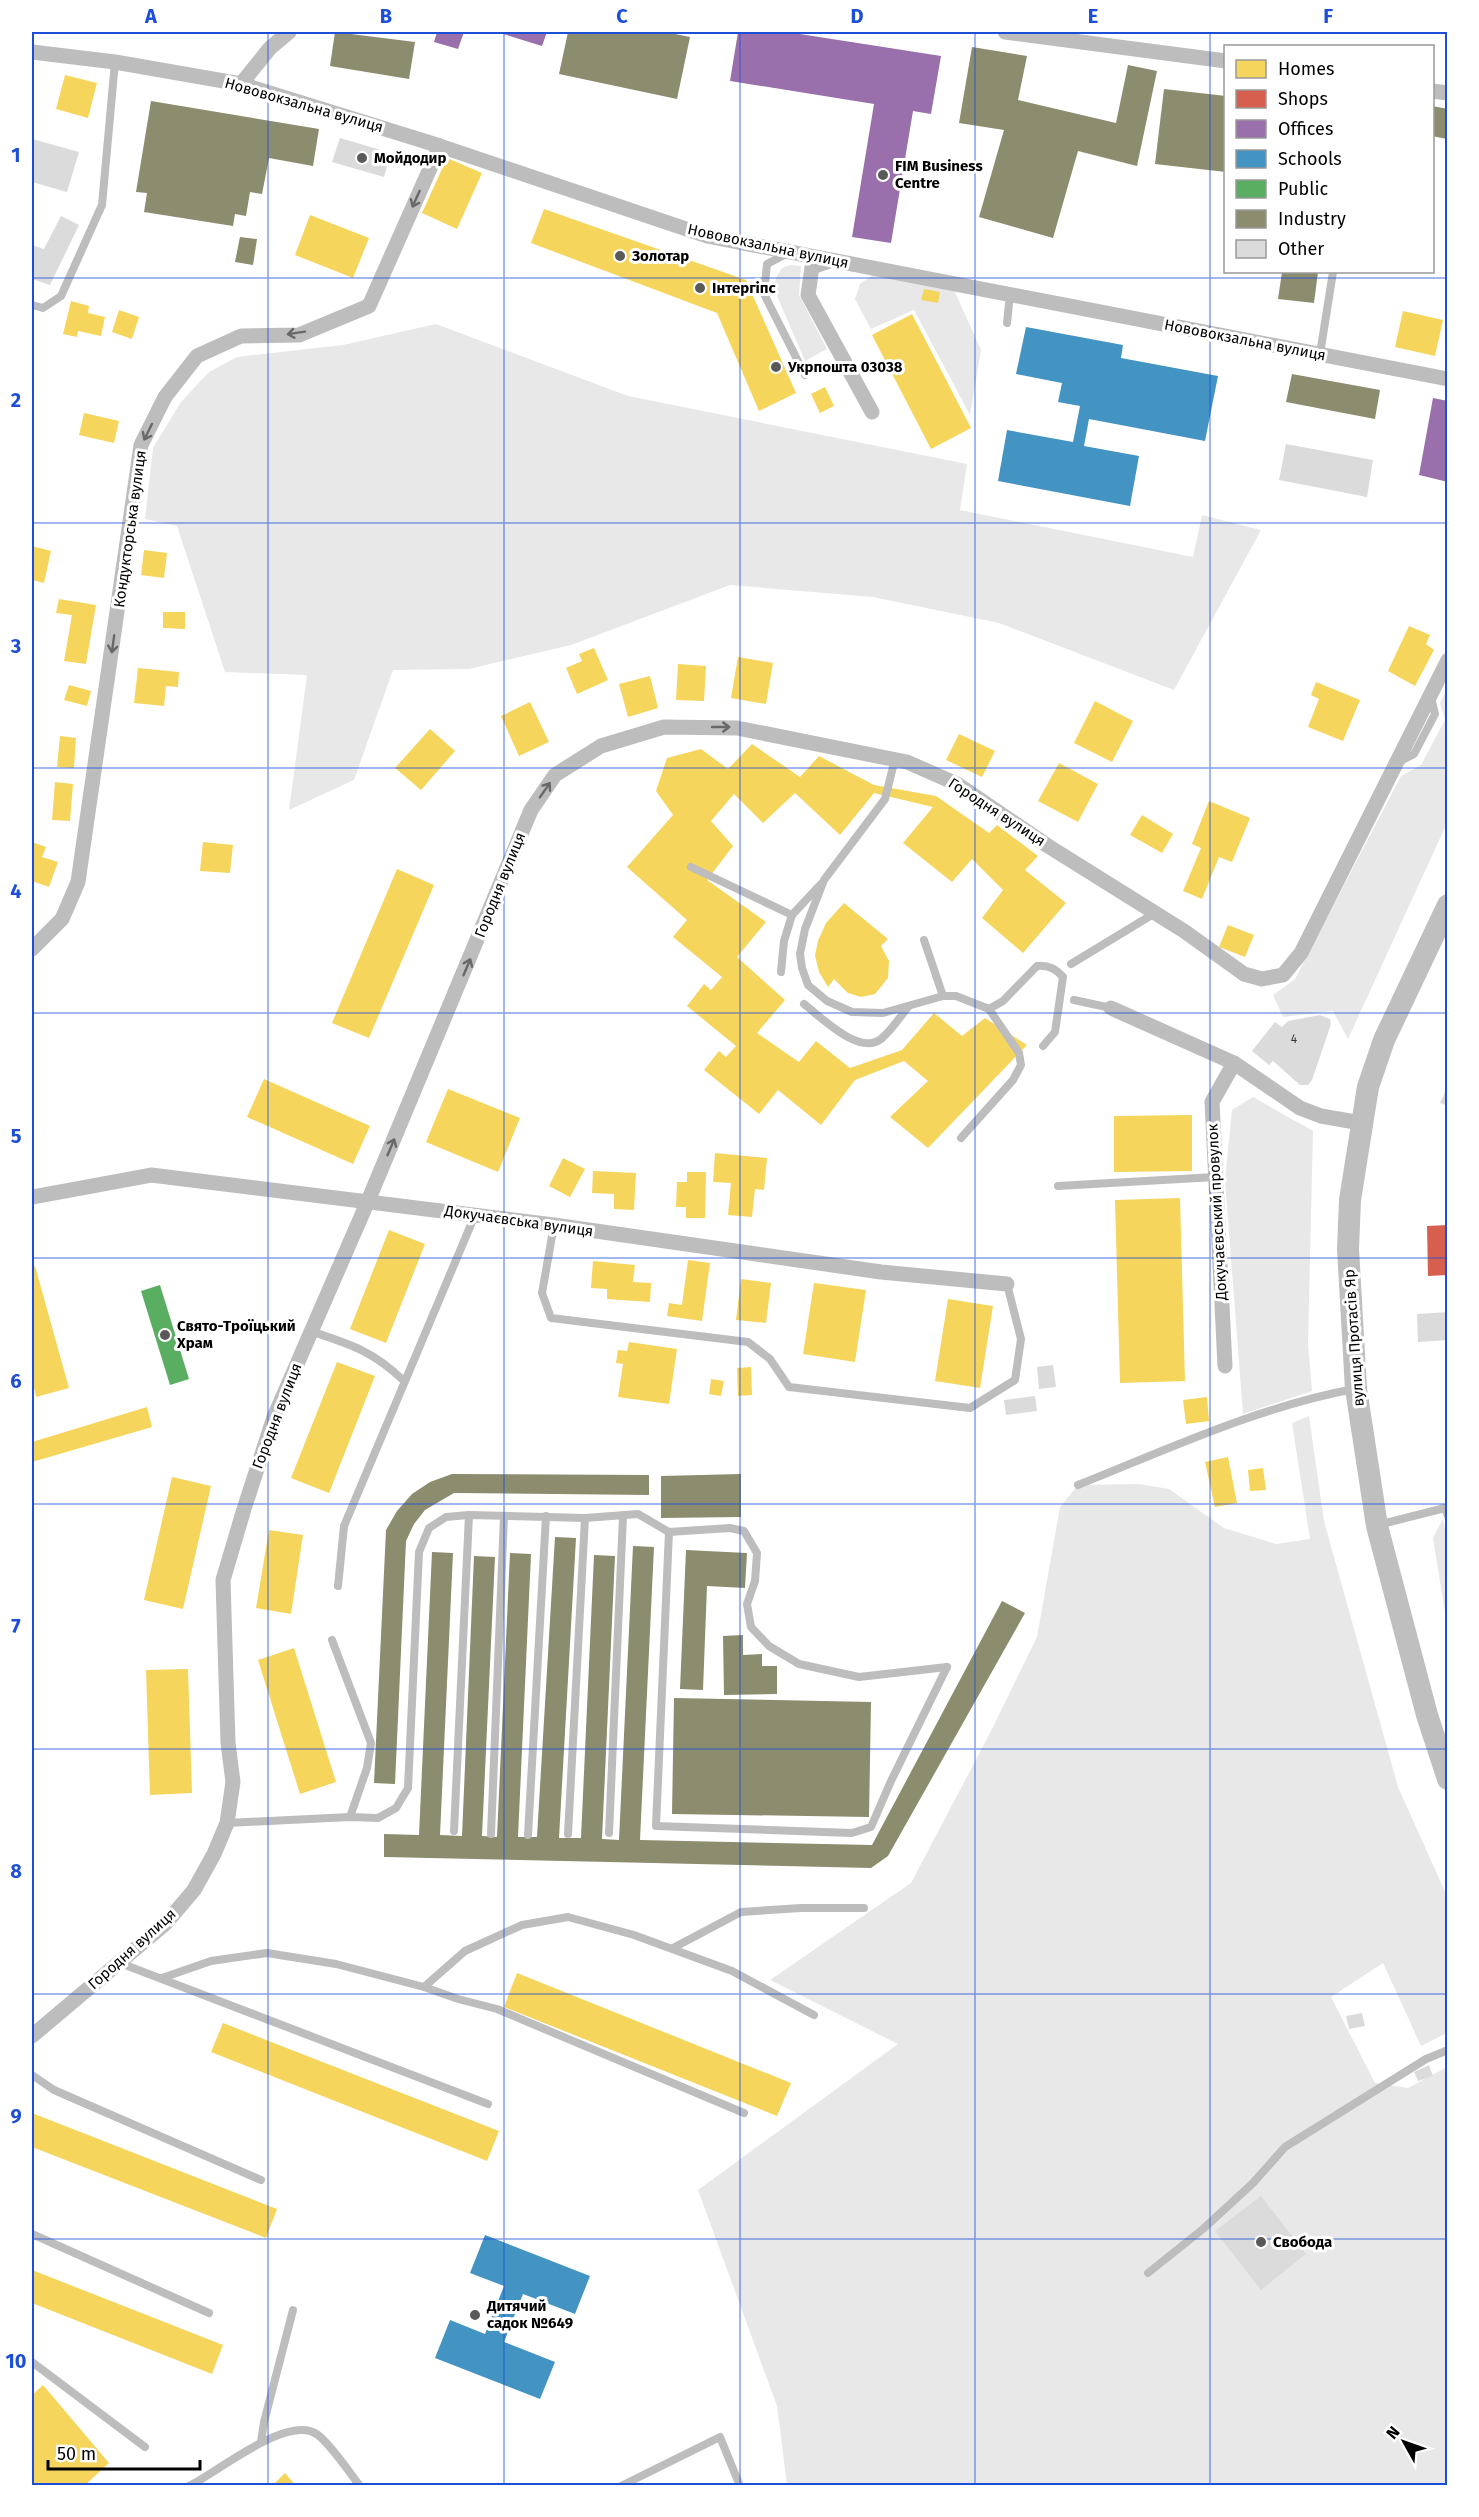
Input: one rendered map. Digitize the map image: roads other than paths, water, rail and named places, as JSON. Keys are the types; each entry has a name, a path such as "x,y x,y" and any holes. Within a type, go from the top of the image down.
{"main road":[{"name":"вулиця Протасів Яр","path":"1448,905 1384,1040 1368,1087 1350,1200 1348,1249 1356,1389 1377,1526 1414,1669 1448,1779"}],"street":[{"path":"241,84 270,48 289,32"},
{"path":"1005,32 1224,61"},
{"name":"Нововокзальна вулиця","path":"32,52 114,62 241,84 440,146 767,256 790,252 1448,379"},
{"name":"Кондукторська вулиця","path":"32,949 62,919 78,882 141,445 165,397 197,356 241,336 299,335 369,306 440,146"},
{"path":"833,260 812,267 808,295 872,412"},
{"name":"Городня вулиця","path":"32,2036 166,1923 194,1890 214,1854 227,1823 233,1782 228,1743 223,1580 244,1509 274,1418 310,1331 369,1201 531,810 555,775 601,746 664,727 737,728 907,762 957,784 1244,974 1262,979 1283,975 1301,953 1448,660"},
{"path":"1111,1008 1234,1063 1300,1108 1321,1116 1361,1123"},
{"name":"Докучаєвський провулок","path":"1225,1366 1212,1102 1234,1063"},
{"name":"Докучаєвська вулиця","path":"32,1197 151,1175 554,1225 880,1272 1007,1284"}],"lane":[{"path":"32,305 43,308 61,296 102,205 114,62"},
{"path":"767,256 764,294 805,375"},
{"path":"1320,354 1333,273"},
{"path":"1007,323 1010,294"},
{"path":"781,972 784,941 792,915 824,880 885,799 896,759"},
{"path":"691,867 792,915"},
{"path":"824,880 806,929 800,954 808,985 827,1001 852,1012 883,1013 943,996 956,996 989,1009 1019,1053 1022,1065 1013,1080 961,1138"},
{"path":"1071,964 1155,913"},
{"path":"924,940 943,996"},
{"path":"989,1009 1003,1002 1037,966 1046,965 1058,970 1064,977 1055,1032 1043,1046"},
{"path":"1074,1000 1111,1008"},
{"path":"804,1004 837,1030 857,1042 873,1043 881,1039 909,1005"},
{"path":"1058,1186 1215,1177"},
{"path":"338,1586 344,1526 475,1215"},
{"path":"554,1225 542,1293 551,1318 748,1342 770,1359 789,1387 970,1408 1015,1380 1021,1339 1007,1284"},
{"path":"310,1331 359,1347 384,1361 404,1381"},
{"path":"1078,1485 1231,1424 1356,1389"},
{"path":"1377,1526 1445,1508 1448,1516"},
{"path":"227,1823 350,1817 378,1818 396,1808 408,1788 419,1552 429,1528 446,1517 470,1515 585,1518 638,1514 669,1532 730,1528 744,1530 758,1553 755,1581 747,1604 751,1627 770,1646 800,1664 859,1677 947,1667 871,1827 852,1833 656,1826 669,1532"},
{"path":"454,1831 470,1515"},
{"path":"491,1834 504,1516"},
{"path":"528,1834 546,1516"},
{"path":"609,1833 623,1516"},
{"path":"568,1834 585,1518"},
{"path":"333,1640 371,1743 367,1767 350,1817"},
{"path":"673,1948 741,1912 801,1908 864,1908"},
{"path":"424,1987 465,1951 522,1925 568,1917 634,1935 732,1971 814,2016"},
{"path":"162,1978 211,1961 267,1953 336,1964 497,2009 744,2113"},
{"path":"118,1963 488,2104"},
{"path":"1148,2273 1203,2229 1253,2183 1285,2146 1426,2059 1448,2050"},
{"path":"32,2075 54,2090 261,2180"},
{"path":"32,2234 209,2313"},
{"path":"261,2442 293,2310"},
{"path":"32,2362 145,2447"},
{"path":"194,2485 261,2442 294,2430 309,2430 319,2436 360,2486"},
{"path":"621,2486 720,2437 740,2486"}],"place":[{"name":"Мойдодир","path":"362,158"},
{"name":"FIM Business Centre","path":"883,175"},
{"name":"Золотар","path":"620,256"},
{"name":"Інтергіпс","path":"700,288"},
{"name":"Укрпошта 03038","path":"776,367"},
{"name":"Свято-Троїцький Храм","path":"165,1335"},
{"name":"Свобода","path":"1261,2242"},
{"name":"Дитячий садок №649","path":"475,2315"}]}
